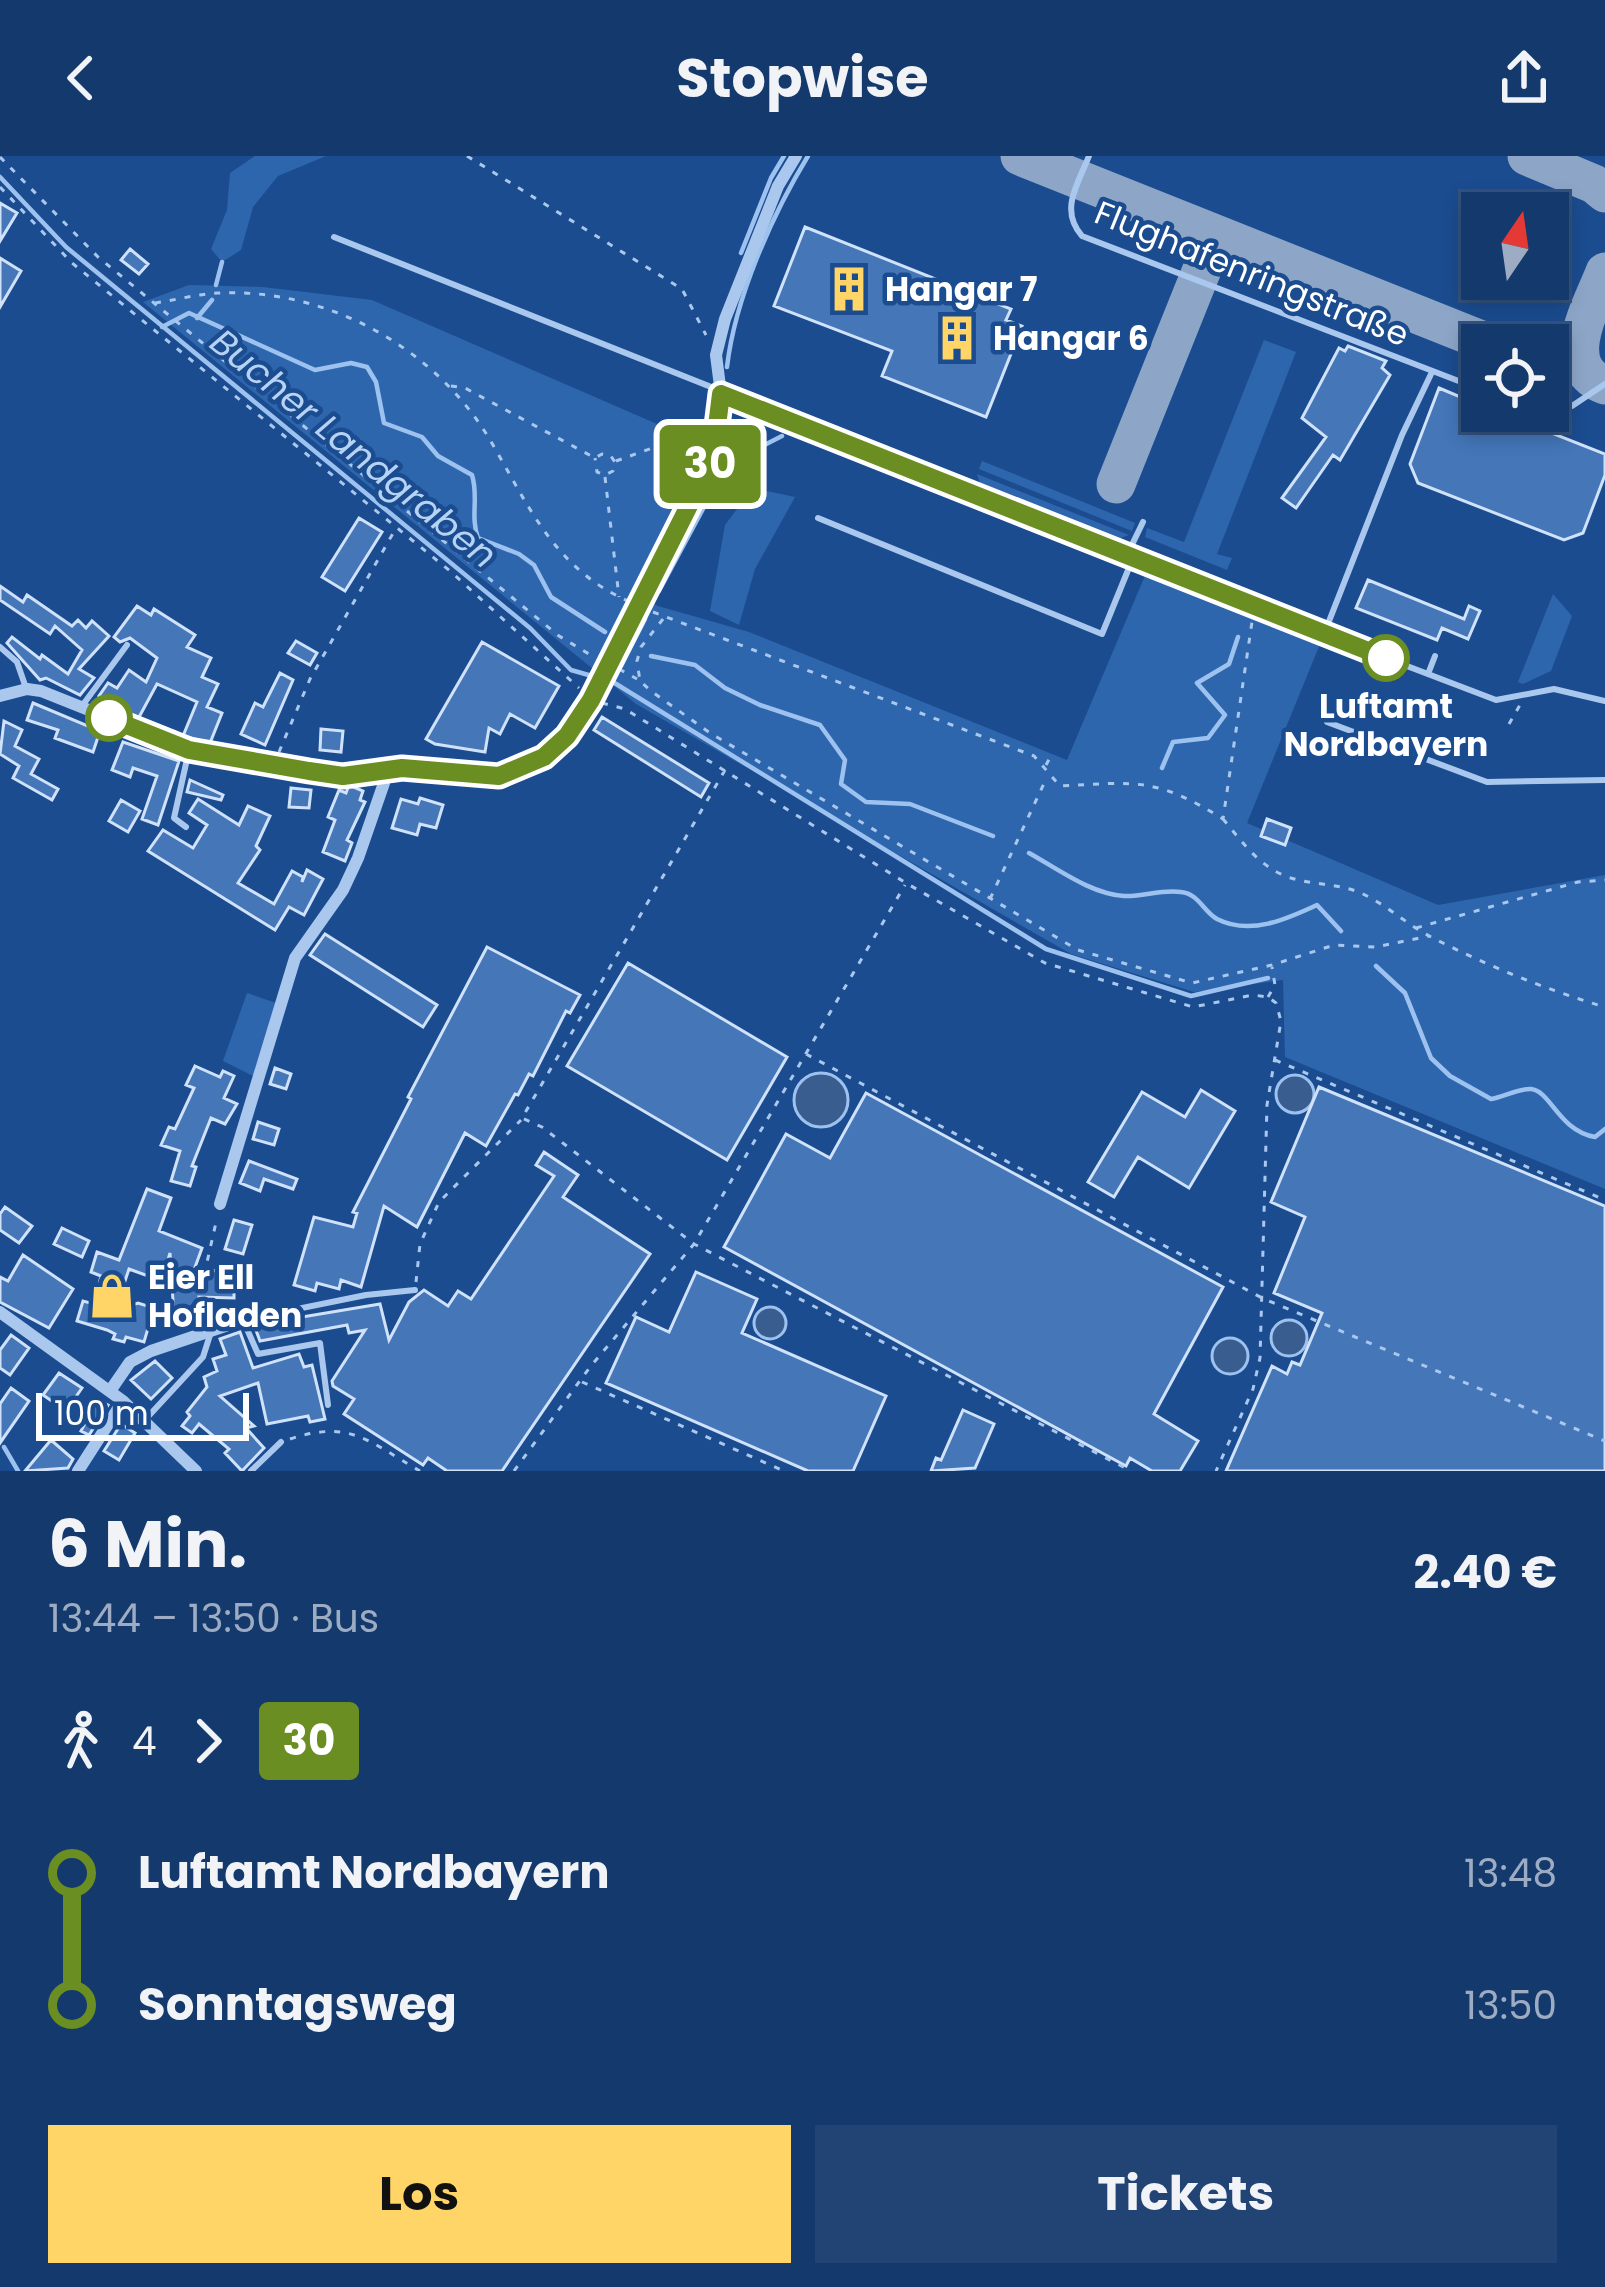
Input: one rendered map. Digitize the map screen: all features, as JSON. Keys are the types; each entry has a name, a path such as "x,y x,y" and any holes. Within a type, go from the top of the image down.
{"street":[{"path":"0,697 26,689 82,706 189,750 343,776 385,770 499,776 544,757 567,736 594,695 713,458 721,394 716,355 724,319 778,186 796,156"},
{"path":"220,1204 296,958 343,890 384,784 385,770"},
{"path":"0,1312 110,1390 196,1471"},
{"path":"110,1390 130,1362 208,1329 244,1320"},
{"path":"78,1471 123,1401"}],"lane":[{"name":"Flughafenringstraße","path":"1089,156 1069,212 1082,236 1461,382"},
{"path":"334,237 1255,608 1496,700 1554,688 1605,701"},
{"path":"1324,634 1432,371"},
{"path":"1569,406 1605,384"},
{"path":"818,518 1102,634 1142,522"},
{"path":"82,706 127,645"},
{"path":"0,647 17,662 26,689"},
{"path":"1428,674 1436,656"},
{"path":"1327,722 1486,782 1605,780"},
{"path":"186,827 174,818 189,750"},
{"path":"328,1405 320,1343 258,1354 244,1320 415,1290"},
{"path":"144,1421 202,1357 210,1340 208,1329"},
{"path":"251,1471 281,1442"}],"path":[{"path":"467,156 682,289 716,355"},
{"path":"0,157 98,256 559,636 607,669 640,680 710,733 1078,950 1192,983 1334,945 1376,947 1429,936"},
{"path":"0,188 72,263 450,571 594,695 726,769 906,883 1045,963 1193,1007 1253,995 1276,1003 1281,1021 1267,1105 1260,1358 1253,1389 1216,1471"},
{"path":"155,303 215,292 293,298 361,322 423,362 449,386 492,443 525,508 549,539 575,566 619,597 1034,756 1060,786 1138,782 1165,787 1223,819 1262,862 1284,876 1366,895 1429,936 1570,997 1605,1007"},
{"path":"449,386 465,388 595,458 610,455 615,462 613,471 605,475"},
{"path":"615,462 717,424"},
{"path":"595,458 594,466 605,475 619,597"},
{"path":"275,766 310,679 396,528"},
{"path":"1223,819 1255,608"},
{"path":"640,680 641,647 666,617"},
{"path":"1509,724 1527,693"},
{"path":"1045,766 1053,752"},
{"path":"415,1290 420,1244 439,1202 522,1118 726,769"},
{"path":"989,900 1048,776"},
{"path":"1416,928 1578,882 1605,880"},
{"path":"514,1471 580,1381 694,1244 906,883"},
{"path":"1268,997 1275,985 1272,965"},
{"path":"806,1054 1264,1299 1605,1442"},
{"path":"1274,1060 1605,1200"},
{"path":"522,1118 542,1127 694,1244 1131,1471"},
{"path":"208,1329 203,1280 220,1204"},
{"path":"580,1381 784,1471"},
{"path":"281,1442 313,1432 346,1430 420,1471"}],"shaded area":[{"path":"255,156 326,156 278,176 253,207 241,250 222,262 211,249 227,210 230,173"},
{"path":"189,285 263,287 372,300 703,444 636,594 658,606 749,632 1067,760 1147,571 1320,644 1247,823 1438,905 1605,875 1605,1189 1285,1057 1283,980 1194,992 1071,954 636,704 143,302"},
{"path":"1264,340 1296,352 1217,554 1232,558 1227,570 1145,537 1147,528 1184,542"},
{"path":"982,461 1135,523 1132,531 979,469"},
{"path":"977,474 1129,535 1118,539 981,486"},
{"path":"753,488 795,497 755,569 739,625 710,611 725,525"},
{"path":"1553,594 1572,616 1551,671 1523,684 1518,682"},
{"path":"247,993 276,1003 253,1076 223,1061"},
{"path":"821,1073 840,1081 848,1100 840,1119 821,1127 802,1119 794,1100 802,1081"},
{"path":"1295,1075 1308,1081 1314,1094 1308,1107 1295,1113 1282,1107 1276,1094 1282,1081"},
{"path":"770,1307 781,1312 786,1323 781,1334 770,1339 759,1334 754,1323 759,1312"},
{"path":"1289,1320 1301,1326 1307,1338 1301,1350 1289,1356 1277,1350 1271,1338 1277,1326"},
{"path":"1230,1338 1242,1344 1248,1356 1242,1368 1230,1374 1218,1368 1212,1356 1218,1344"}],"building":[{"path":"0,203 17,213 0,241"},
{"path":"805,227 1011,309 1006,320 1022,326 986,417 882,376 892,351 774,306"},
{"path":"130,249 148,264 139,274 121,260"},
{"path":"0,258 21,271 0,307"},
{"path":"1348,346 1386,361 1382,368 1390,375 1340,460 1333,455 1296,508 1282,498 1326,437 1302,418 1339,348 1345,351"},
{"path":"1439,388 1461,397 1461,432 1549,432 1605,454 1605,475 1583,533 1564,540 1418,483 1410,464"},
{"path":"359,518 382,532 345,591 322,577"},
{"path":"1368,580 1464,619 1469,606 1480,611 1468,639 1442,628 1437,640 1356,608"},
{"path":"0,586 23,602 27,595 72,626 78,620 86,628 92,621 109,636 79,669 94,678 80,695 46,678 40,680 7,643 12,637 68,674 82,650 55,626 50,634 0,600"},
{"path":"137,606 151,615 154,609 195,635 187,647 211,658 202,677 218,684 207,707 222,713 210,743 183,736 197,702 157,684 138,719 99,696 108,683 117,688 129,670 146,682 157,658 130,638 120,642 114,637"},
{"path":"296,641 317,653 310,665 288,653"},
{"path":"482,642 559,686 535,728 510,714 500,734 489,728 485,752 435,744 426,739"},
{"path":"280,673 293,680 265,745 241,734 255,703 263,707"},
{"path":"33,703 100,731 93,752 55,738 58,730 27,720"},
{"path":"602,717 709,783 701,797 594,730"},
{"path":"4,721 22,730 15,746 39,759 31,774 58,789 52,800 13,778 19,766 0,754"},
{"path":"321,729 343,731 341,752 320,750"},
{"path":"123,742 179,761 158,825 142,819 157,776 133,768 130,777 112,770"},
{"path":"190,780 223,795 221,800 187,792"},
{"path":"349,785 363,791 360,800 365,802 347,840 352,843 345,861 323,852 335,820 328,817 339,790 346,793"},
{"path":"291,788 311,790 309,808 289,807"},
{"path":"420,798 443,805 436,828 420,824 417,835 392,828 401,799 418,804"},
{"path":"198,799 239,825 248,806 270,816 256,846 260,850 238,883 274,904 292,871 303,877 302,882 307,870 323,879 304,915 289,907 275,930 148,851 163,830 193,848 207,825 189,813"},
{"path":"121,800 140,811 128,832 109,821"},
{"path":"1267,819 1291,828 1285,845 1261,836"},
{"path":"325,934 437,1005 423,1027 310,955"},
{"path":"487,947 580,995 570,1013 566,1011 533,1076 529,1074 515,1094 486,1146 465,1133 417,1227 384,1206 361,1287 341,1280 339,1289 317,1283 315,1291 294,1285 314,1217 353,1227 357,1213 353,1212 408,1097"},
{"path":"628,963 787,1057 727,1160 567,1066"},
{"path":"195,1066 220,1077 223,1071 234,1076 224,1098 237,1104 225,1124 211,1118 192,1166 196,1167 190,1186 171,1181 180,1151 161,1145 169,1127 175,1129 194,1088 186,1085"},
{"path":"275,1068 291,1074 286,1089 270,1084"},
{"path":"1319,1087 1605,1206 1605,1471 1226,1471 1272,1366 1287,1374 1292,1362 1300,1365 1322,1313 1274,1293 1305,1217 1271,1202"},
{"path":"1201,1090 1235,1111 1189,1188 1138,1157 1114,1197 1088,1182 1142,1092 1185,1117"},
{"path":"866,1093 1223,1287 1154,1414 1198,1441 1180,1471 1152,1471 1130,1458 1126,1466 724,1247 786,1134 830,1158"},
{"path":"258,1122 279,1129 274,1145 253,1139"},
{"path":"544,1152 578,1175 563,1197 650,1254 502,1471 447,1471 428,1458 423,1465 344,1414 354,1399 332,1381 365,1330 349,1333 347,1325 260,1341 254,1325 380,1304 389,1340 409,1302 424,1290 448,1306 458,1291 471,1299 554,1176 536,1165"},
{"path":"249,1161 297,1179 293,1189 264,1179 260,1191 240,1183"},
{"path":"147,1189 171,1198 159,1231 202,1248 194,1270 234,1271 234,1298 199,1297 200,1315 174,1317 170,1253 162,1281 129,1269 115,1311 138,1303 154,1308 144,1342 126,1337 124,1342 113,1339 115,1334 107,1330 77,1321 83,1301 94,1304 101,1276 91,1272 97,1252 119,1260"},
{"path":"5,1207 32,1226 19,1243 0,1230"},
{"path":"234,1220 252,1225 243,1254 225,1249"},
{"path":"62,1228 89,1241 82,1257 54,1244"},
{"path":"23,1255 73,1289 49,1328 0,1302 0,1277 8,1281"},
{"path":"696,1272 757,1299 742,1333 886,1396 853,1471 808,1471 606,1383 636,1317 669,1332"},
{"path":"240,1332 253,1368 299,1354 304,1367 312,1365 325,1419 310,1422 308,1416 267,1424 258,1383 220,1396 254,1426 246,1428 264,1448 242,1471 225,1453 229,1449 199,1424 192,1433 182,1426 207,1387 204,1377 217,1371 213,1359 226,1355 220,1339"},
{"path":"11,1335 29,1348 10,1375 0,1368 0,1350"},
{"path":"155,1361 172,1378 151,1399 131,1380"},
{"path":"59,1373 82,1388 66,1411 43,1395"},
{"path":"11,1388 29,1401 0,1443 0,1404"},
{"path":"97,1399 108,1405 89,1435 81,1431"},
{"path":"963,1410 994,1424 975,1468 931,1471 936,1458 941,1460"},
{"path":"121,1424 135,1433 119,1460 104,1451"},
{"path":"51,1440 73,1459 68,1468 25,1471"}],"waterway":[{"path":"741,253 784,156"},
{"path":"727,367 738,313 757,258 808,156"},
{"name":"Bucher Landgraben","path":"0,177 66,247 530,628 571,670 613,682 1046,949 1191,996 1268,978"},
{"path":"216,285 222,262"},
{"path":"197,318 212,300"},
{"path":"162,327 189,313 315,370 351,363 367,367 376,382 384,423 422,437 438,456 472,475 478,538 534,565 551,597 605,632"},
{"path":"659,591 727,464 782,436"},
{"path":"727,464 732,442"},
{"path":"621,666 645,619"},
{"path":"1162,768 1173,742 1208,738 1225,715 1197,683 1229,664 1238,637"},
{"path":"651,656 695,665 725,688 760,705 820,725 845,760 841,784 866,802 910,804 993,836"},
{"path":"1029,853 1099,891 1131,896 1187,893 1212,916 1230,924 1268,924 1317,905 1341,931"},
{"path":"1376,966 1405,993 1431,1058 1450,1076 1491,1099 1527,1089 1538,1091 1582,1133 1595,1137 1605,1129"},
{"path":"4,1447 18,1471"}],"taxiway":[{"path":"1020,156 1461,332"},
{"path":"1527,156 1605,193"},
{"path":"1116,484 1207,257 1218,248 1240,245"},
{"path":"1605,272 1586,318 1580,350 1590,376 1605,385"}],"bus line":[{"name":"30","path":"109,718 189,750 343,776 402,768 499,776 544,757 567,736 591,700 713,458 721,394 1386,658"}],"place":[{"name":"Hangar 7","path":"849,289"},
{"name":"Hangar 6","path":"957,338"},
{"name":"Luftamt Nordbayern","path":"1386,658"},
{"name":"Eier Ell Hofladen","path":"112,1296"}]}
